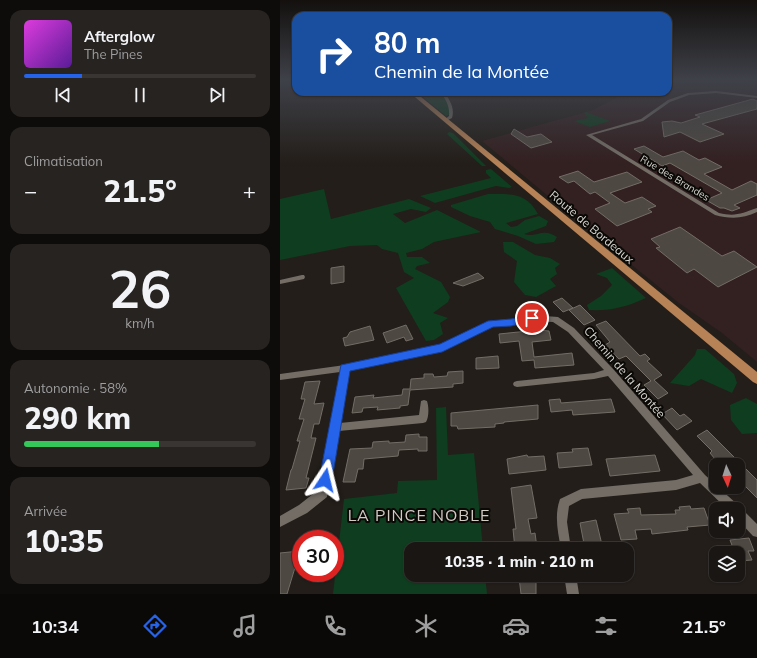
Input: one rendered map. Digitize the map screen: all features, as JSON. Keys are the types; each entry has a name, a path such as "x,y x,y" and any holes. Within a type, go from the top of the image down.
{"main road":[{"name":"Route de Bordeaux","path":"431,108 757,379"}],"street":[{"path":"446,120 451,117 451,108"},
{"name":"Rue des Brandes","path":"659,108 642,120 588,135 717,214 730,218 743,217 757,210"},
{"path":"280,282 302,277"},
{"name":"Chemin de la Montée","path":"280,377 345,368 442,348 492,324 511,323 532,318 556,319 571,330 611,372 652,422 702,478 727,502"},
{"path":"280,522 303,509 323,492 336,427 345,368"},
{"path":"517,384 594,376 611,372"},
{"path":"336,427 423,418 424,404"},
{"path":"565,542 562,522 564,503 581,494 676,484 702,478"},
{"path":"745,520 757,532"},
{"path":"571,582 573,594"}],"shaded area":[{"path":"597,108 757,108 757,362 722,333 679,303 613,250 482,141"}],"green space":[{"path":"436,108 449,108 449,115 446,116"},
{"path":"586,112 610,121 590,127 574,121 588,118 584,113"},
{"path":"449,132 453,133 486,166 482,166 447,134"},
{"path":"491,169 512,187 496,186 435,203 420,196 491,178 486,173 486,170"},
{"path":"324,189 331,219 409,199 431,208 426,212 411,209 393,214 405,223 437,210 481,232 434,242 422,249 406,253 407,257 422,257 430,263 417,266 415,269 441,282 450,297 448,302 433,313 448,318 440,323 443,334 434,340 426,341 396,288 414,278 404,272 398,253 382,249 377,245 350,246 280,260 280,199"},
{"path":"488,194 503,194 523,198 538,214 506,223 511,227 517,226 525,220 539,216 548,221 546,226 524,234 552,234 557,237 554,242 536,244 518,236 495,229 490,222 470,216 451,207 451,205"},
{"path":"503,242 513,242 535,255 550,258 560,264 555,268 557,274 550,279 556,286 536,297 525,295 514,282 517,261 504,252"},
{"path":"612,268 646,298 618,308 589,310 587,305 601,296 612,285 607,278 596,274"},
{"path":"697,349 705,349 734,374 737,383 732,393 701,379 689,386 670,383 695,355"},
{"path":"746,398 757,404 757,433 742,434 731,420 730,405"},
{"path":"446,407 448,455 474,453 482,542 404,542 404,582 486,582 487,594 333,594 334,582 344,582 344,530 340,530 344,499 397,493 398,481 437,480 436,408"}],"building":[{"path":"721,108 757,108 757,109 702,124 724,134 700,142 680,132 664,137 662,122 672,121 681,123 700,117 695,115"},
{"path":"514,129 527,137 541,134 552,142 531,148 511,134"},
{"path":"644,146 663,157 683,151 699,160 705,158 722,167 704,174 732,190 751,181 757,184 757,195 734,205 740,208 732,211 720,208 706,200 722,193 670,163 662,166 634,149"},
{"path":"578,171 594,182 627,172 642,182 610,193 625,203 642,197 656,206 648,209 652,212 617,226 595,209 610,203 595,192 590,194 574,181 568,183 559,177"},
{"path":"680,227 722,256 734,251 757,267 718,287 694,269 687,273 656,248 660,247 651,239"},
{"path":"344,266 344,282 331,284 331,268"},
{"path":"478,273 484,278 463,286 453,283"},
{"path":"562,298 573,308 563,312 553,302"},
{"path":"580,305 595,320 584,325 569,310"},
{"path":"606,321 640,356 645,354 650,359 647,361 662,375 654,380 668,393 658,399 644,385 651,381 626,356 619,359 605,345 610,342 596,325"},
{"path":"406,325 413,339 406,341 404,337 387,343 383,333"},
{"path":"370,326 374,340 345,346 343,338 347,337 350,332"},
{"path":"538,330 549,331 551,340 532,342 534,357 572,353 574,365 535,368 534,360 522,361 519,341 500,343 499,334"},
{"path":"498,356 499,368 476,369 476,358"},
{"path":"463,371 463,383 453,384 453,387 410,390 408,405 400,406 400,408 377,410 378,407 363,408 362,412 352,413 355,397 374,395 373,398 402,395 403,389 410,389 411,379 424,378 424,374 433,374 434,377 447,376 448,372"},
{"path":"320,381 314,404 324,403 319,424 314,424 311,438 316,438 306,478 309,478 306,488 286,490 300,441 297,441 304,419 299,419 305,399 301,399 305,382"},
{"path":"560,399 561,403 611,399 615,412 573,415 572,410 551,412 549,400"},
{"path":"538,405 538,419 504,422 495,424 495,427 458,429 457,426 451,426 451,413"},
{"path":"672,408 680,416 684,414 692,421 677,430 662,414"},
{"path":"707,430 735,458 714,458 710,453 712,451 697,436"},
{"path":"419,434 419,437 427,437 427,451 418,451 418,449 399,450 398,456 364,459 363,469 358,469 355,482 343,482 350,449 372,448 373,442 405,442 406,435"},
{"path":"588,448 592,465 559,468 557,453 573,452 572,449"},
{"path":"527,455 528,457 544,456 546,470 509,474 507,459"},
{"path":"655,455 660,471 610,476 606,459"},
{"path":"745,468 757,480 757,498 745,486"},
{"path":"531,485 537,518 528,519 531,534 535,533 536,542 514,542 513,529 516,529 511,488"},
{"path":"690,506 691,509 704,508 709,525 687,527 688,530 652,534 651,529 635,530 637,539 621,540 614,514 629,513 627,509 640,508 641,515 676,514 675,510 680,510 679,507"},
{"path":"596,520 601,542 584,542 580,523"},
{"path":"749,538 754,551 748,551 752,560 745,560 745,546 732,546 730,540"},
{"path":"292,552 292,577 287,594 280,594 280,553"},
{"path":"520,582 536,582 536,594 521,594"}],"district":[{"name":"LA PINCE NOBLE","path":"419,515"}],"route":[{"path":"325,480 336,427 345,368 442,348 492,324 511,323 532,318"}]}
